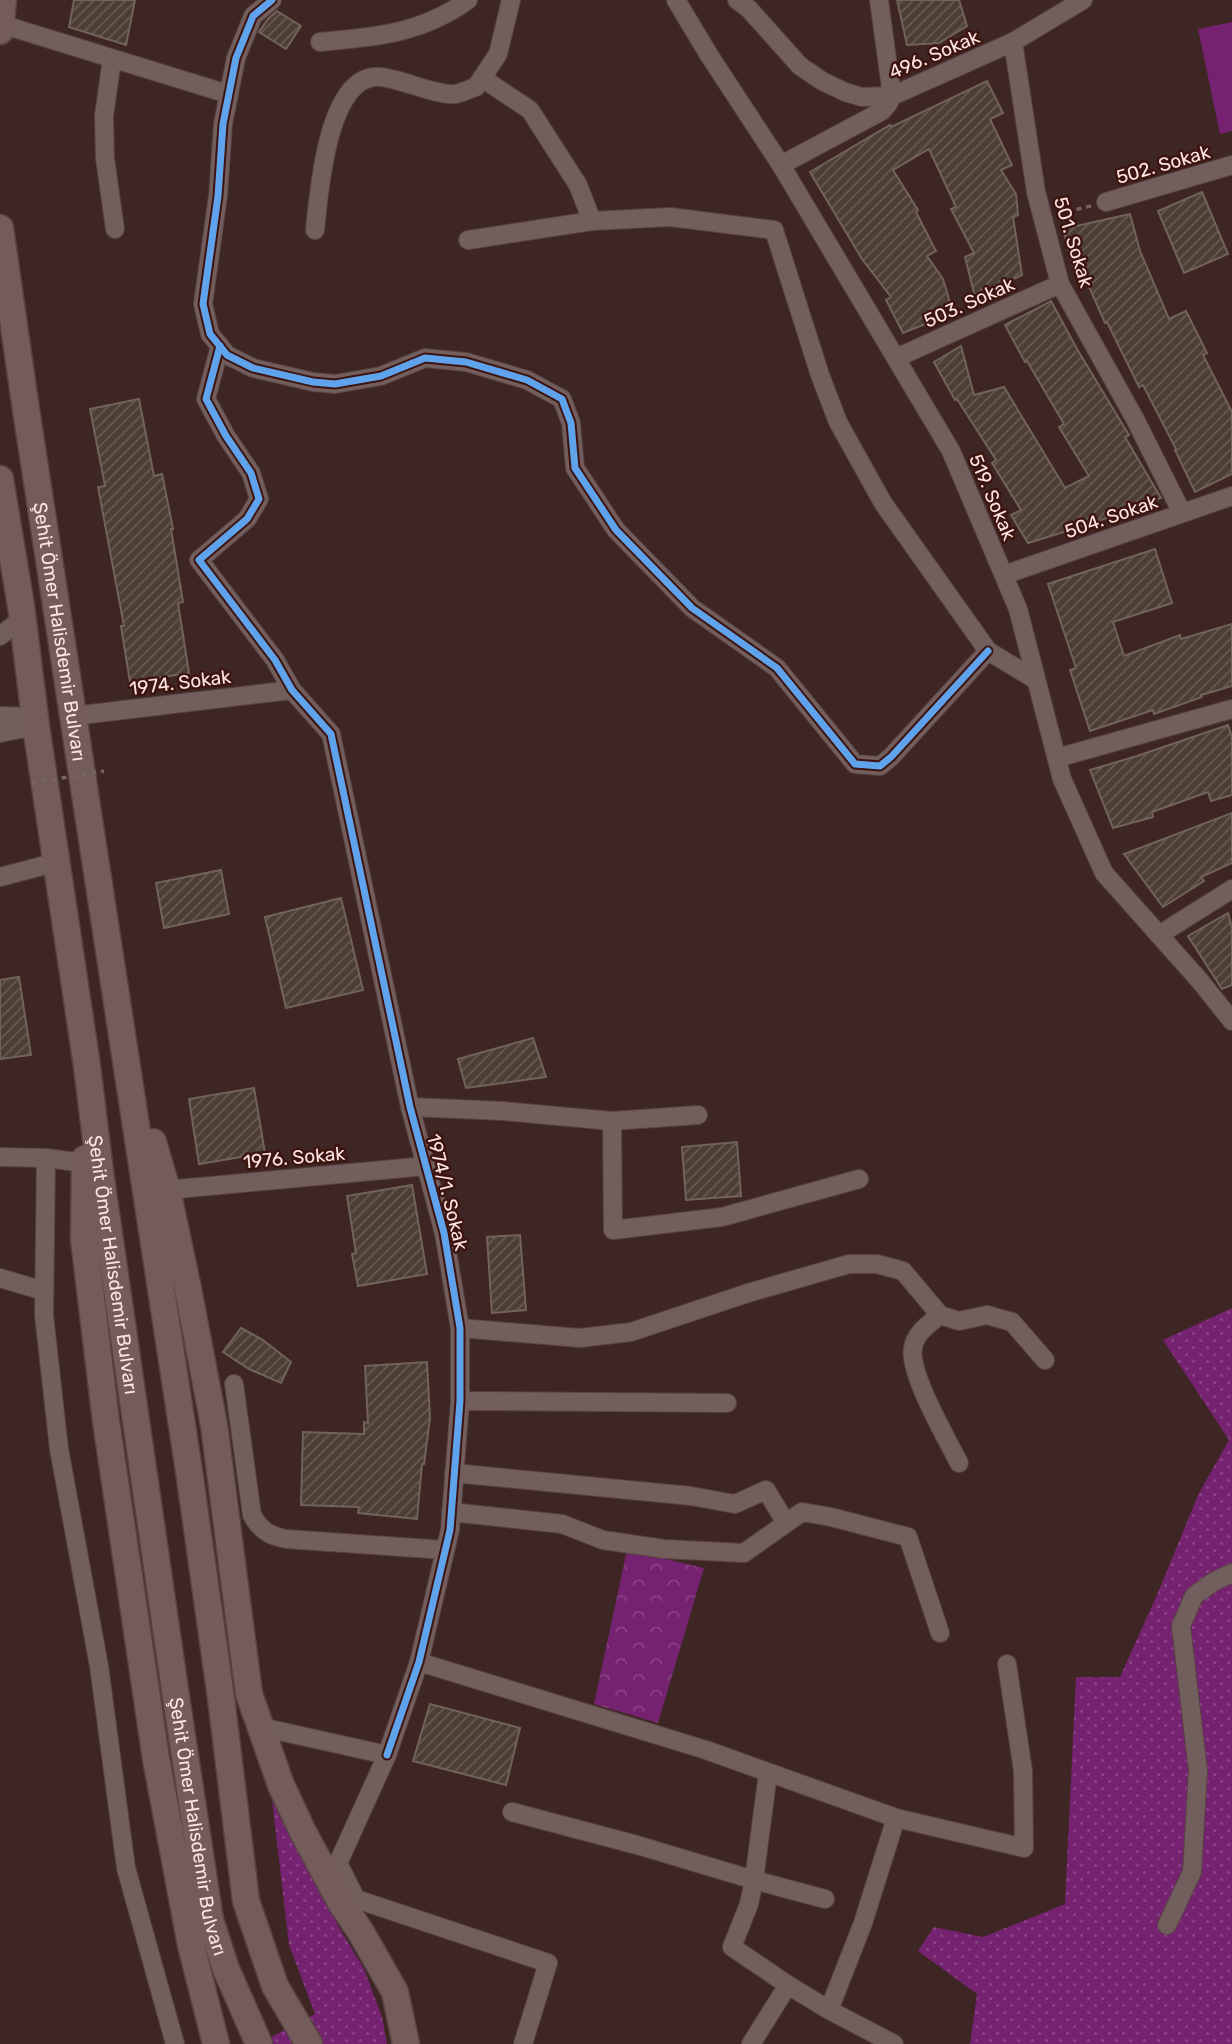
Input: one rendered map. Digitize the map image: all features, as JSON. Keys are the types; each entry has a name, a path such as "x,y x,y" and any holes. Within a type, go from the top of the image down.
{"highway":[{"path":"0,31 3,0"},
{"name":"Şehit Ömer Halisdemir Bulvarı","path":"0,228 187,1458 246,1901 275,1986 309,2044"},
{"name":"Şehit Ömer Halisdemir Bulvarı","path":"0,479 23,618 35,722 210,1920 226,1969 259,2044"},
{"name":"Şehit Ömer Halisdemir Bulvarı","path":"122,1033 167,1190 188,1289 214,1425 249,1694 281,1785 302,1830 340,1901 395,1992 406,2044"},
{"path":"87,1066 84,1239 106,1422 154,1745 191,1945 216,2044"}],"street":[{"path":"272,0 253,16 236,58 223,124 218,196 203,304 210,334 227,355 253,369 335,384 381,376 425,358 466,362 527,380 562,399 571,423 575,468 616,530 692,608 777,668 855,764 880,766 886,761 988,651"},
{"path":"320,42 406,31 453,11 468,0"},
{"path":"315,230 323,164 338,108 359,83 378,77 453,94 476,88 498,54 511,0"},
{"name":"519. Sokak","path":"676,0 781,165 951,451 1018,608 1062,779 1104,873 1232,1021"},
{"name":"496. Sokak","path":"737,0 749,9 800,66 822,81 862,97 892,96 1013,42 1083,0"},
{"path":"781,165 882,111 888,104 892,96 879,0"},
{"path":"1,24 229,94"},
{"name":"501. Sokak","path":"1013,42 1036,192 1060,284 1135,419 1182,513"},
{"path":"112,59 104,116 105,158 115,229"},
{"path":"482,78 530,110 578,186 592,221"},
{"name":"502. Sokak","path":"1107,202 1232,165"},
{"path":"468,240 592,221 670,217 774,229 820,375 838,422 883,503 988,651 1036,680"},
{"name":"503. Sokak","path":"896,358 1060,284"},
{"path":"220,346 206,399 226,436 251,472 259,499 247,519 199,560 275,660 292,690"},
{"name":"504. Sokak","path":"1004,575 1232,496"},
{"path":"0,636 23,618"},
{"name":"1974. Sokak","path":"74,716 292,690"},
{"name":"1974/1. Sokak","path":"292,690 331,734 410,1107 444,1233 460,1328 460,1401 451,1512 445,1550 419,1662 387,1755 338,1863 356,1899 548,1963 523,2044"},
{"path":"1057,758 1232,709"},
{"path":"0,716 35,722"},
{"path":"0,733 35,722"},
{"path":"0,877 57,862"},
{"path":"1159,935 1232,889"},
{"path":"410,1107 503,1111 612,1121 698,1115"},
{"path":"612,1121 613,1230 722,1217 859,1179"},
{"path":"0,1157 46,1158 85,1163"},
{"path":"46,1158 44,1315 59,1449 99,1666 126,1868 175,2044"},
{"name":"1976. Sokak","path":"167,1190 426,1166"},
{"path":"460,1328 580,1338 631,1332 748,1293 849,1264 877,1264 903,1271 940,1315 959,1321 987,1315 1012,1322 1045,1360"},
{"path":"0,1278 44,1291"},
{"path":"940,1315 918,1335 912,1350 921,1387 959,1463"},
{"path":"234,1384 252,1515 264,1531 286,1539 445,1550"},
{"path":"460,1401 727,1403"},
{"path":"454,1472 691,1496 735,1504 766,1490 786,1523"},
{"path":"451,1512 562,1524 603,1540 664,1549 744,1553 802,1512 831,1517 908,1537 940,1633"},
{"path":"1167,1925 1192,1871 1198,1772 1181,1626 1195,1597 1213,1582 1232,1573"},
{"path":"419,1662 706,1750 896,1818 1024,1848 1023,1771 1007,1664"},
{"path":"261,1727 387,1755"},
{"path":"768,1773 754,1880 749,1904 732,1947 829,2010 894,2044"},
{"path":"512,1812 637,1844 825,1899"},
{"path":"829,2010 863,1923 896,1818"},
{"path":"751,2044 788,1985"}],"path":[{"path":"1044,217 1107,202"},
{"path":"32,783 104,771"}],"green space":[{"path":"1232,22 1232,131 1220,134 1198,29"},
{"path":"1232,1308 1232,2044 970,2044 977,1994 918,1951 934,1927 983,1937 1065,1904 1076,1677 1120,1677 1199,1493 1229,1440 1163,1340"},
{"path":"627,1550 704,1568 658,1723 594,1704"},
{"path":"272,1800 364,1969 382,2017 387,2044 258,2044 315,2014 289,1945"}],"building":[{"path":"74,0 135,0 126,45 69,27"},
{"path":"897,0 959,0 967,26 939,43 907,45"},
{"path":"277,11 301,26 286,49 259,32"},
{"path":"987,81 1003,113 990,119 1012,165 1001,170 1016,194 1018,215 1013,217 1022,275 975,297 965,257 974,253 951,209 956,207 929,149 893,170 918,210 916,212 936,251 927,256 943,279 953,313 903,333 886,300 891,297 862,259 810,172 890,125 891,127"},
{"path":"1202,192 1228,254 1184,273 1158,211"},
{"path":"1130,214 1140,251 1169,319 1186,311 1207,353 1203,355 1232,412 1232,474 1195,492 1143,385 1139,387 1107,322 1105,323 1082,271 1075,274 1063,229"},
{"path":"1051,301 1129,435 1125,437 1161,498 1028,543 1011,515 1021,510 992,463 996,460 957,399 955,400 934,362 961,346 974,395 1004,387 1065,488 1089,476 1059,427 1064,424 1005,325"},
{"path":"139,399 154,476 162,474 173,529 183,602 178,603 189,673 130,682 121,626 124,626 98,487 105,486 90,409"},
{"path":"1155,549 1172,603 1113,622 1124,656 1180,635 1181,639 1232,624 1232,686 1154,714 1153,710 1090,731 1070,670 1076,668 1048,584"},
{"path":"1228,725 1232,737 1232,795 1211,801 1208,792 1152,812 1153,817 1113,828 1090,770"},
{"path":"1232,813 1232,863 1201,877 1204,881 1163,907 1124,854"},
{"path":"221,870 229,914 164,928 156,883"},
{"path":"341,898 363,990 286,1008 265,917"},
{"path":"1228,913 1232,928 1232,985 1222,989 1188,936"},
{"path":"19,977 31,1055 0,1059 0,980"},
{"path":"533,1038 546,1077 466,1088 458,1059"},
{"path":"254,1088 265,1153 199,1164 189,1099"},
{"path":"737,1142 741,1196 686,1200 682,1147"},
{"path":"412,1185 427,1274 358,1286 347,1196"},
{"path":"520,1235 526,1310 492,1313 487,1237"},
{"path":"241,1328 263,1340 291,1362 281,1383 249,1369 223,1352"},
{"path":"427,1362 430,1418 417,1519 358,1513 359,1507 301,1505 303,1432 364,1434 364,1422 368,1423 365,1366"},
{"path":"430,1704 520,1728 506,1785 413,1761"}],"cycle path":[{"path":"272,0 253,16 236,58 223,124 218,196 203,304 210,334 227,355 253,368 313,382 335,384 381,376 425,358 466,362 527,380 562,399 571,423 575,468 616,530 692,608 777,668 855,764 880,766 891,757 988,651"},
{"path":"220,346 206,399 226,436 251,473 259,499 247,519 199,560 275,660 292,690 331,734 410,1107 444,1233 460,1328 460,1401 450,1530 419,1662 387,1755"}]}
